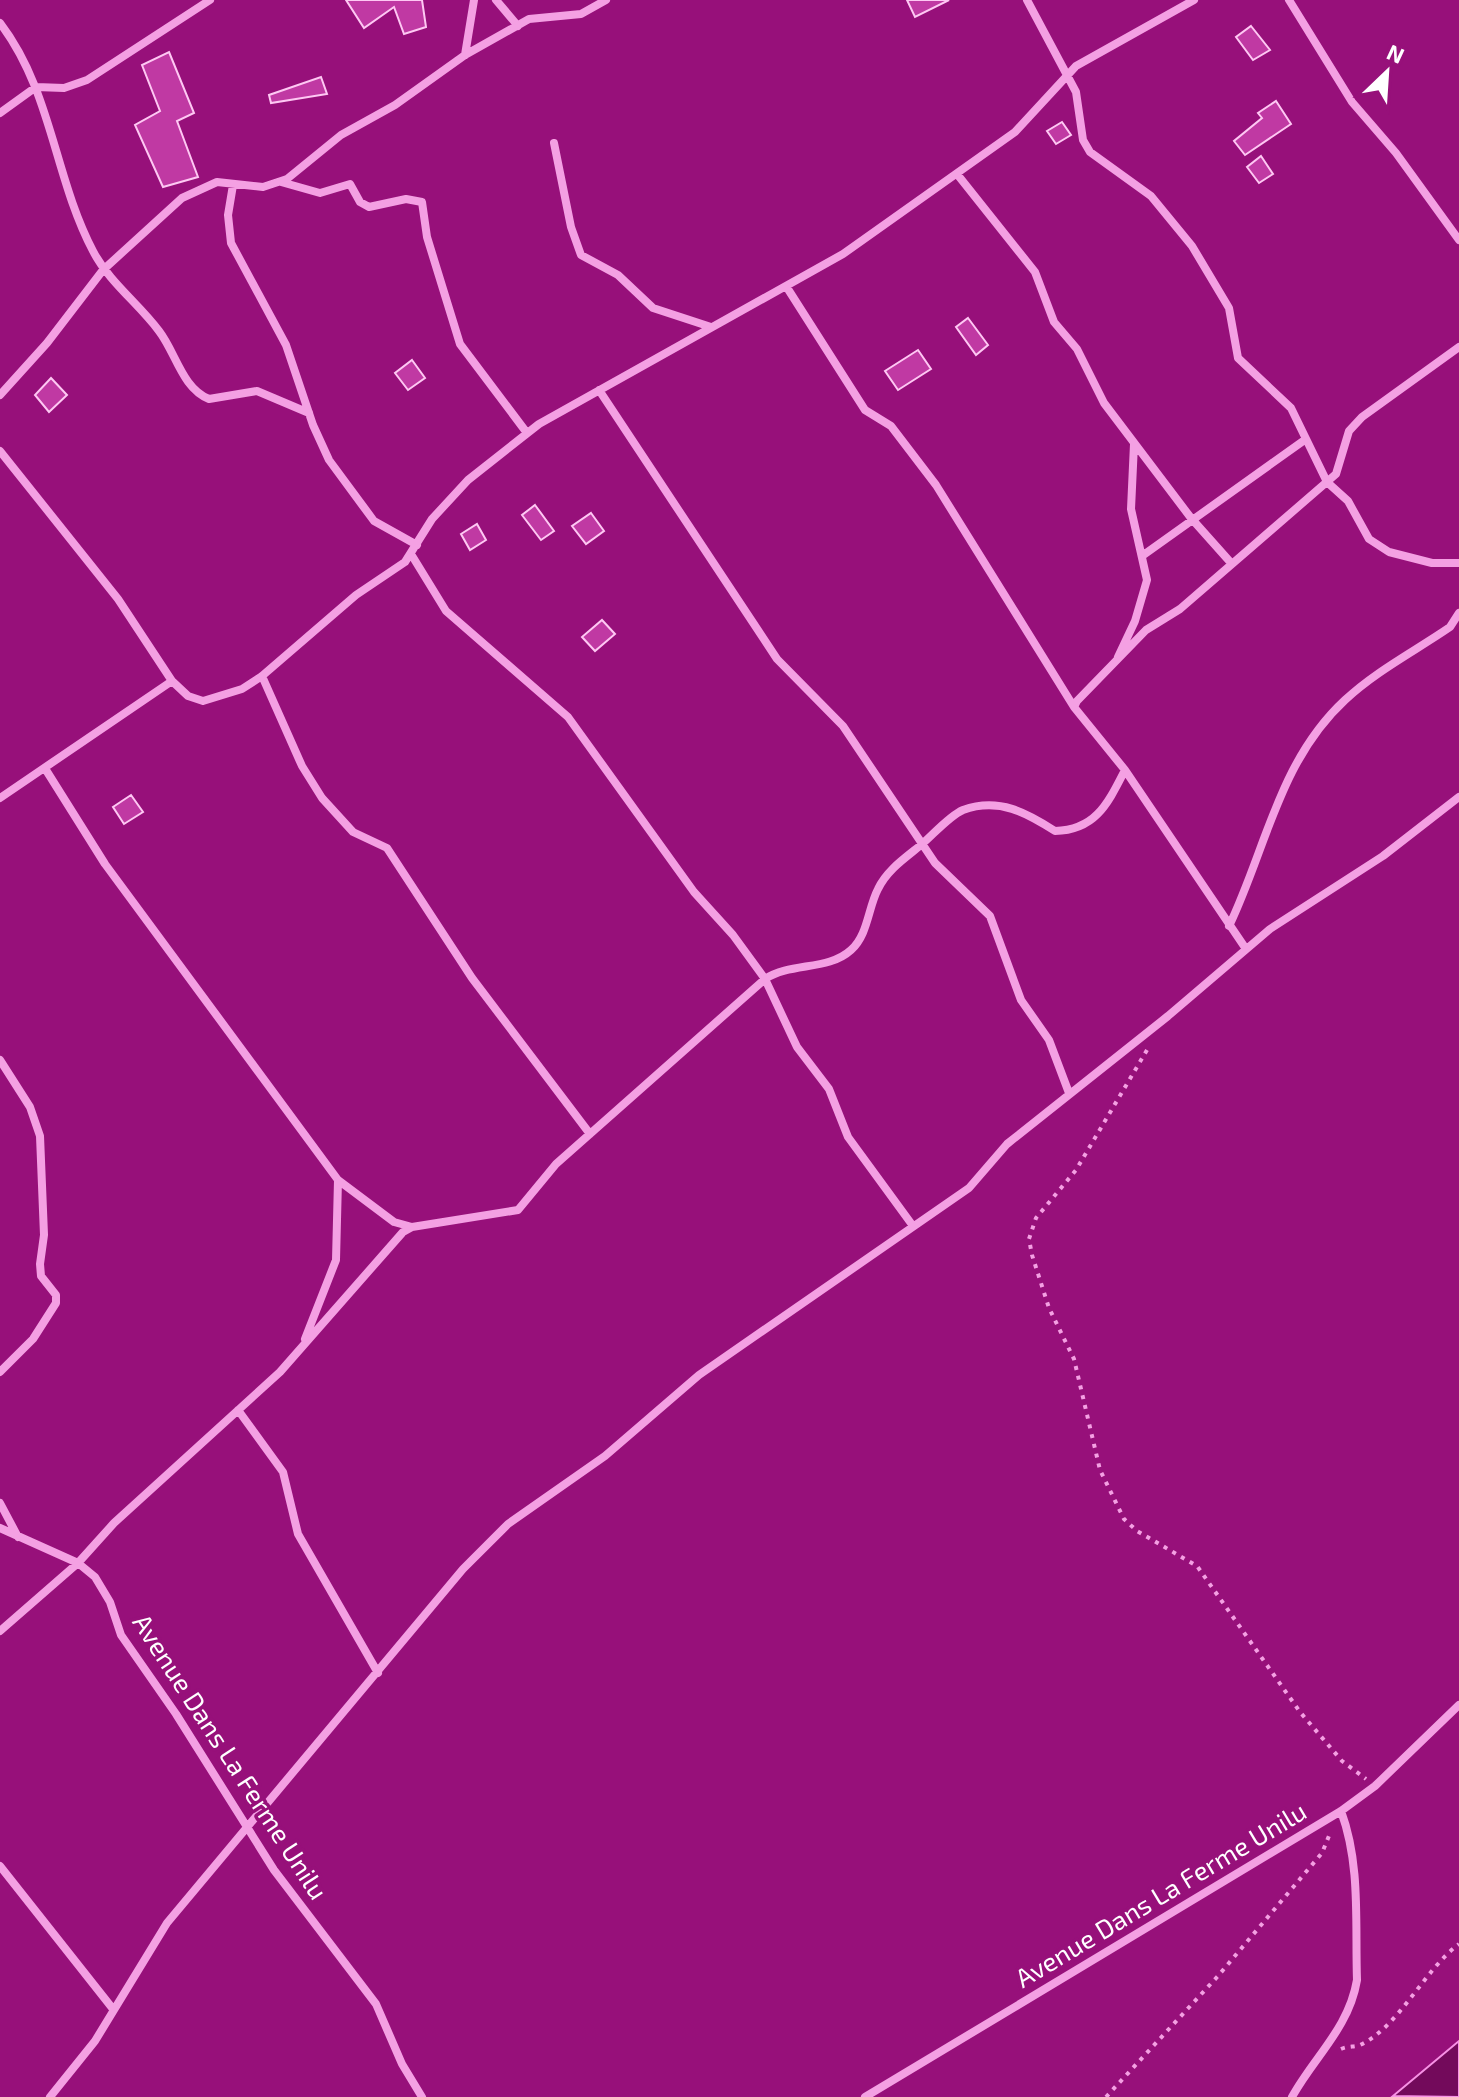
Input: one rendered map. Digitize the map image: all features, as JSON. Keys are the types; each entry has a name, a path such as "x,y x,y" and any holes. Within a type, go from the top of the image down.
{"street":[{"path":"0,113 36,87 64,88 87,80 210,0"},
{"path":"465,55 474,0"},
{"path":"496,0 518,26"},
{"path":"0,395 47,343 103,270 182,198 217,182 263,187 281,182 341,135 395,105 465,55 518,26 547,16 581,14 606,0"},
{"path":"1027,0 1076,92 1083,140 1090,152 1167,212 1229,308 1238,358 1291,408 1327,482 1348,501 1377,547 1432,563 1459,563"},
{"path":"0,451 118,599 172,681 188,696 203,701 242,689 262,676 356,595 405,562 432,519 468,480 527,433 843,254 1015,132 1065,74 1088,57 1194,0"},
{"path":"1289,0 1352,102 1396,153 1459,240"},
{"path":"0,23 36,87 91,247 103,270 160,332 199,395 209,399 257,391 309,413"},
{"path":"554,143 571,227 581,255 618,275 653,308 711,327"},
{"path":"957,174 1035,272 1054,322 1077,349 1104,403 1191,518 1232,564"},
{"path":"281,182 320,193 350,184 360,202 369,207 406,199 422,202 430,250 460,344 527,433"},
{"path":"233,185 228,215 231,243 286,345 329,460 374,521 417,545"},
{"path":"786,286 865,410 899,434 936,485 1074,707 1125,770 1246,949"},
{"path":"1074,707 1146,630 1180,609 1336,474 1349,431 1362,417 1459,347"},
{"path":"599,390 777,659 843,726 945,876 990,916 1025,1010 1049,1040 1069,1093"},
{"path":"1142,556 1191,518 1306,439"},
{"path":"1115,665 1145,591 1142,556 1131,509 1134,444"},
{"path":"411,554 446,611 568,717 615,778 661,849 765,979 797,1047 829,1089 848,1137 881,1177 913,1226"},
{"path":"1229,926 1251,875 1275,804 1299,754 1343,701 1450,627 1459,613"},
{"path":"262,676 302,766 322,798 353,832 387,848 472,978 590,1134"},
{"path":"0,798 46,770 172,681"},
{"path":"46,770 105,864 338,1180 394,1222 412,1227 518,1210 556,1164 765,979 794,967 835,960 850,951 865,928 880,885 890,871 962,811 1011,806 1026,811 1055,831 1084,826 1101,814 1125,770"},
{"path":"50,2097 95,2041 167,1923 463,1569 508,1524 605,1456 699,1375 969,1188 1007,1144 1168,1016 1270,929 1383,856 1459,797"},
{"path":"0,1060 30,1107 40,1136 44,1235 41,1276 56,1295 56,1303 33,1339 0,1372"},
{"path":"302,1347 336,1260 338,1180"},
{"path":"0,1631 78,1563 114,1523 238,1410 302,1347 386,1251 412,1227"},
{"path":"238,1410 283,1472 298,1534 378,1673"},
{"path":"0,1503 18,1537"},
{"path":"0,1528 78,1563"},
{"name":"Avenue Dans La Ferme Unilu","path":"78,1563 95,1577 110,1602 121,1635 274,1870 376,2004 402,2064 422,2097"},
{"name":"Avenue Dans La Ferme Unilu","path":"865,2097 1341,1811 1375,1786 1459,1705"},
{"path":"1292,2097 1340,2029 1354,1999 1357,1980 1354,1862 1350,1836 1341,1811"},
{"path":"0,1866 113,2009"}],"path":[{"path":"1153,1041 1076,1170 1036,1218 1029,1239 1032,1255 1049,1308 1074,1359 1100,1470 1124,1519 1137,1531 1197,1566 1300,1712 1342,1761 1375,1786"},
{"path":"1106,2097 1218,1976 1322,1853 1332,1825 1330,1817"},
{"path":"1316,2063 1346,2047 1362,2044 1372,2036 1424,1981 1439,1960 1459,1944"}],"shaded area":[{"path":"1459,2041 1459,2097 1393,2096"}],"building":[{"path":"346,0 422,0 426,27 404,34 394,7 364,28"},
{"path":"907,0 949,0 915,17"},
{"path":"1251,26 1270,50 1253,60 1236,37"},
{"path":"169,52 194,113 177,121 198,177 163,187 135,125 160,111 142,65"},
{"path":"321,77 327,94 271,103 269,95"},
{"path":"1276,101 1291,124 1245,155 1234,141 1262,118 1258,113"},
{"path":"1062,122 1071,135 1056,144 1047,131"},
{"path":"1261,156 1273,174 1259,183 1247,167"},
{"path":"968,318 988,345 976,355 956,327"},
{"path":"918,350 931,369 898,390 885,371"},
{"path":"412,360 425,378 408,390 395,373"},
{"path":"51,378 67,395 49,412 35,395"},
{"path":"535,505 554,531 541,540 522,515"},
{"path":"591,513 604,531 586,544 572,526"},
{"path":"477,524 486,540 470,550 461,534"},
{"path":"602,620 615,634 595,651 582,637"},
{"path":"131,795 143,812 124,824 113,807"}]}
